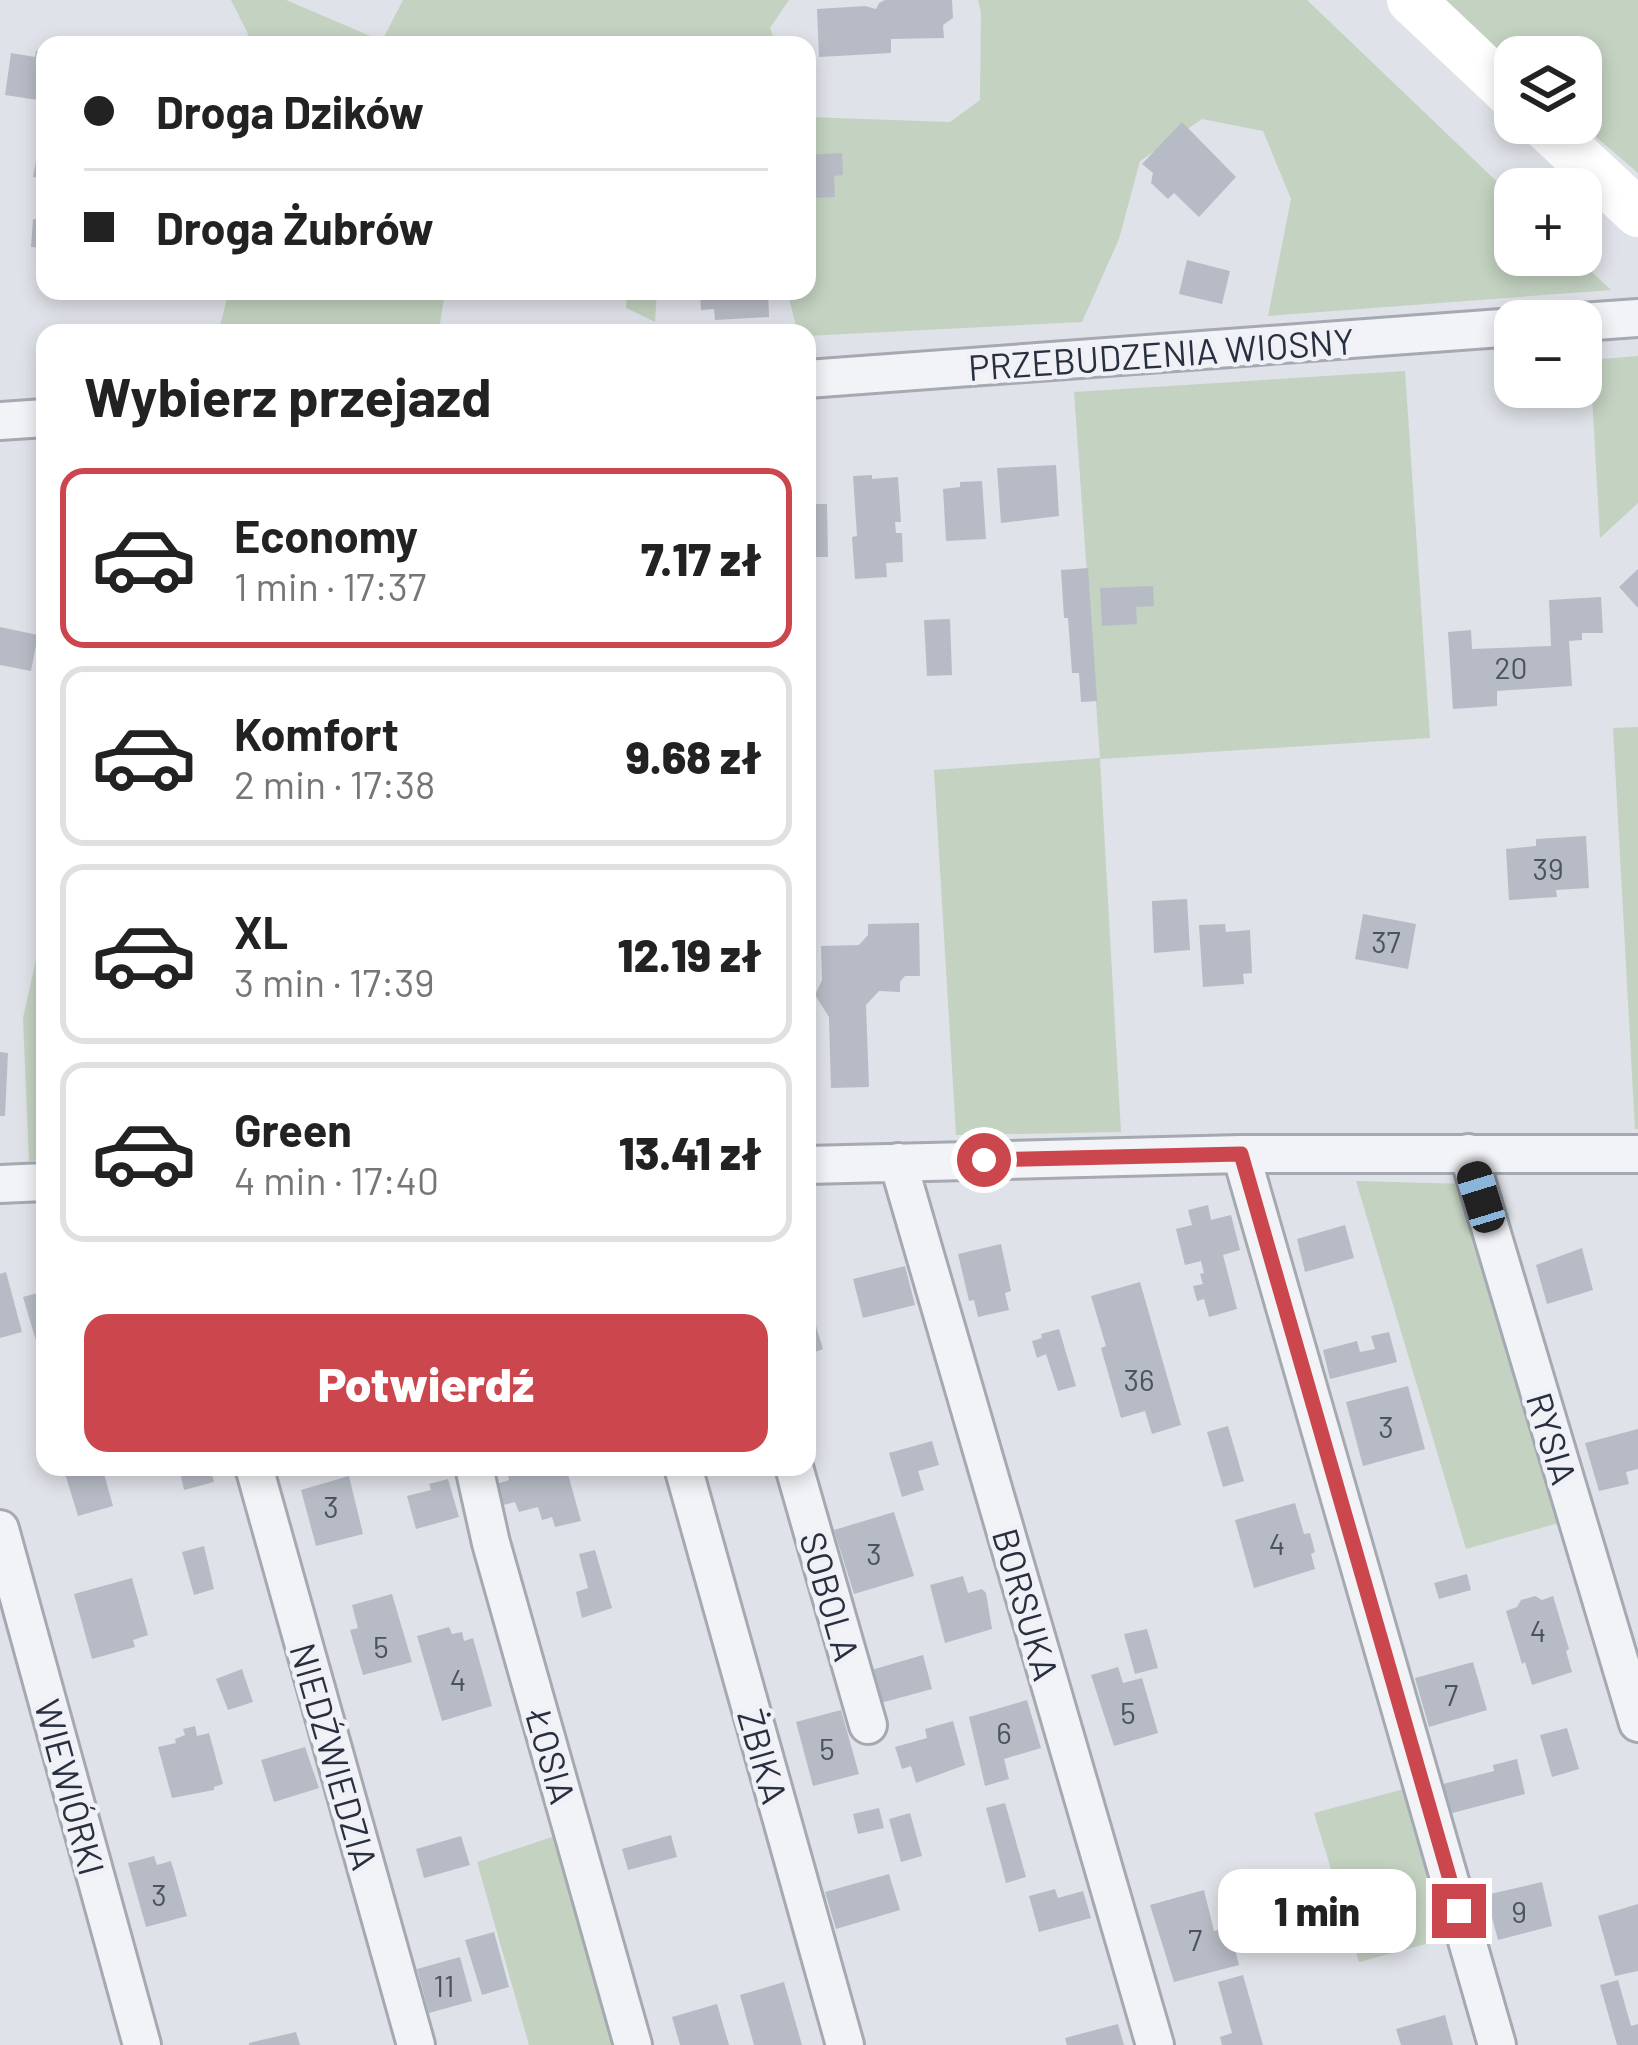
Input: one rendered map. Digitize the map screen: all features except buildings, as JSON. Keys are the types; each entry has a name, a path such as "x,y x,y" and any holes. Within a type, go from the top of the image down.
{"main road":[{"path":"1412,0 1494,78"},
{"path":"1564,144 1638,213"}],"street":[{"path":"1602,321 1638,318"},
{"name":"PRZEBUDZENIA WIOSNY","path":"816,378 1494,329"},
{"path":"0,421 36,419"},
{"name":"RYSIA","path":"1468,1153 1638,1723"},
{"path":"1241,1154 1497,2045"},
{"path":"816,1165 1241,1154 1638,1154"},
{"name":"BORSUKA","path":"898,1162 1155,2045"},
{"path":"0,1184 36,1183"},
{"name":"NIEDŹWIEDZIA","path":"257,1476 416,2045"},
{"name":"ŁOSIA","path":"476,1476 633,2045"},
{"name":"ŻBIKA","path":"686,1476 844,2045"},
{"name":"SOBOLA","path":"797,1476 868,1725"},
{"name":"WIEWIÓRKI","path":"0,1529 142,2045"}],"green space":[{"path":"231,0 286,0 370,36 248,36"},
{"path":"403,0 789,0 770,28 773,36 385,36"},
{"path":"978,0 1307,0 1494,179 1494,276 1596,276 1611,290 1268,316 1291,199 1263,131 1202,119 1140,161 1119,239 1082,322 816,336 816,324 796,324 789,300 816,300 816,117 950,122 980,100"},
{"path":"1439,0 1638,0 1638,173 1602,142 1602,36 1494,36 1494,48"},
{"path":"227,300 444,300 440,324 220,324"},
{"path":"626,300 656,300 655,322 626,308"},
{"path":"1638,356 1638,503 1600,538 1593,408 1602,408 1602,359"},
{"path":"1405,371 1430,738 1100,759 1121,1132 956,1135 934,770 1100,758 1074,392"},
{"path":"1638,727 1638,1129 1635,1129 1613,728"},
{"path":"36,960 36,1161 29,1161 23,1018"},
{"path":"1356,1181 1465,1184 1566,1521 1466,1549"},
{"path":"1408,1788 1452,1937 1359,1962 1314,1813"},
{"path":"564,1833 624,2045 529,2045 477,1862"}],"route":[{"path":"984,1160 1241,1154 1459,1911"}]}
